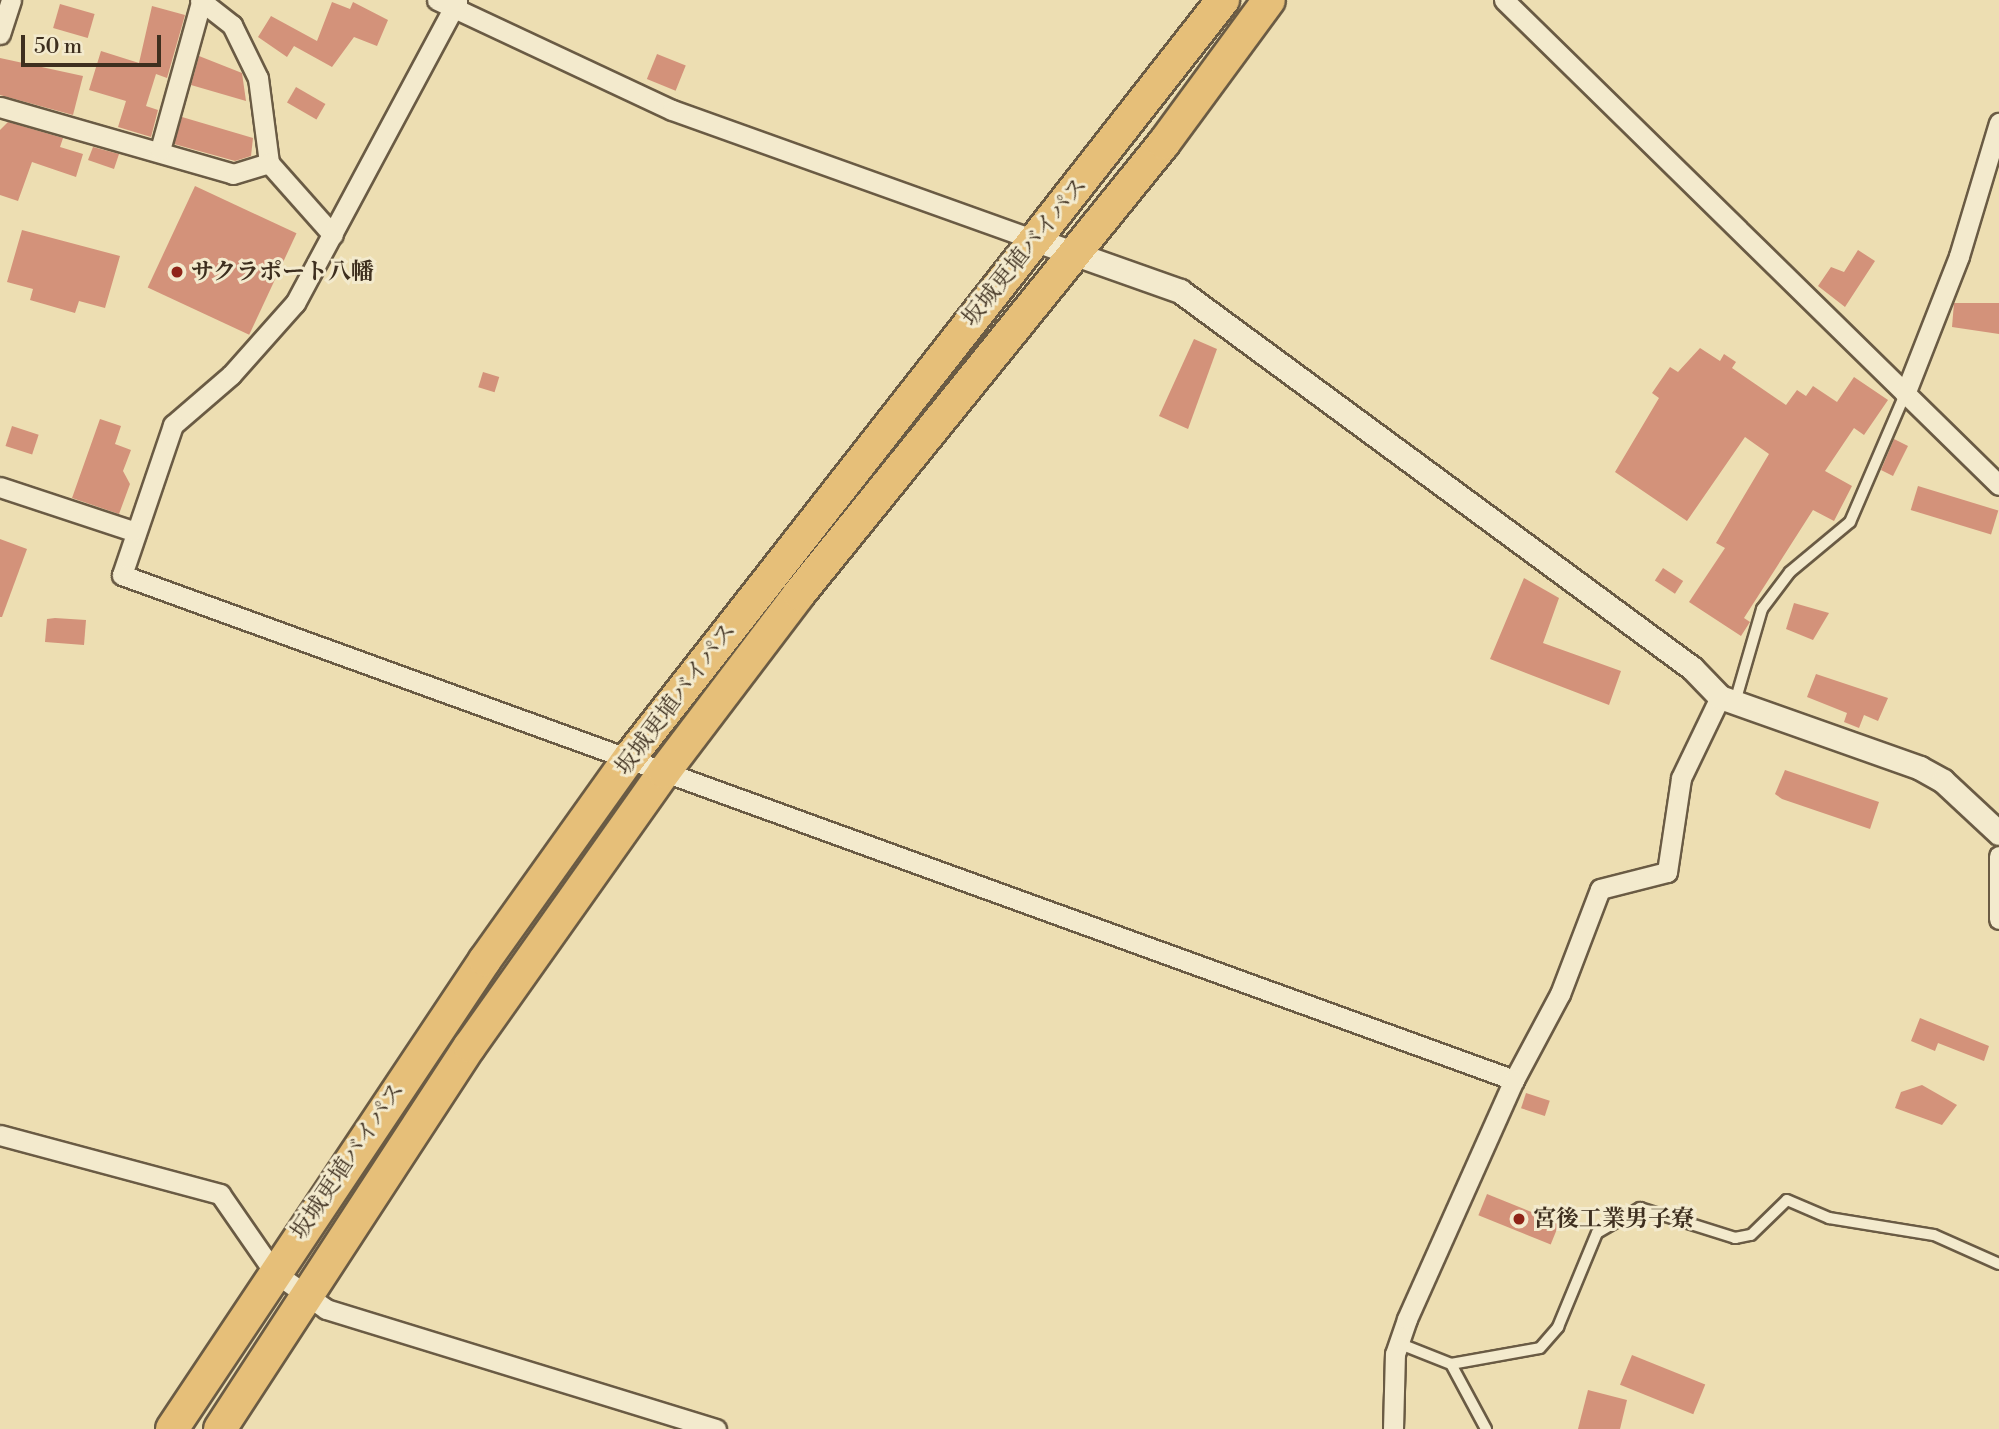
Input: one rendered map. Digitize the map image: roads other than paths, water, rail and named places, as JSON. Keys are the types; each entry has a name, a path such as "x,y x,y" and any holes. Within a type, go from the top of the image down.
{"highway":[{"name":"坂城更埴バイパス","path":"172,1429 274,1272 630,757 1223,0"},
{"name":"坂城更埴バイパス","path":"220,1429 305,1294 470,1046 664,772 799,594 1164,144 1269,0"}],"street":[{"path":"0,34 11,0"},
{"path":"1504,0 1999,484"},
{"path":"160,150 201,1 232,25 258,78 269,163 333,235"},
{"path":"1514,1080 664,772 630,757 122,575 133,531 173,425 272,331 333,235 449,2 672,110 1180,291 1692,668 1727,700 1920,768 1943,781 1999,833"},
{"path":"0,107 160,150 233,174 269,163"},
{"path":"1905,394 1959,256 1999,123"},
{"path":"0,487 133,531"},
{"path":"1393,1429 1398,1343 1514,1080 1560,994 1600,889 1667,872 1681,778 1727,700"},
{"path":"1999,856 1999,919"},
{"path":"0,1135 220,1194 274,1272 326,1309 716,1429"}],"lane":[{"path":"1727,700 1762,609 1790,572 1850,522 1905,394"},
{"path":"1398,1343 1451,1364 1540,1348 1558,1327 1597,1233 1640,1208 1735,1238 1751,1235 1787,1200 1829,1218 1934,1235 1999,1264"},
{"path":"1451,1364 1486,1429"}],"place":[{"name":"サクラポート八幡","path":"177,272"},
{"name":"宮後工業男子寮","path":"1519,1219"}]}
